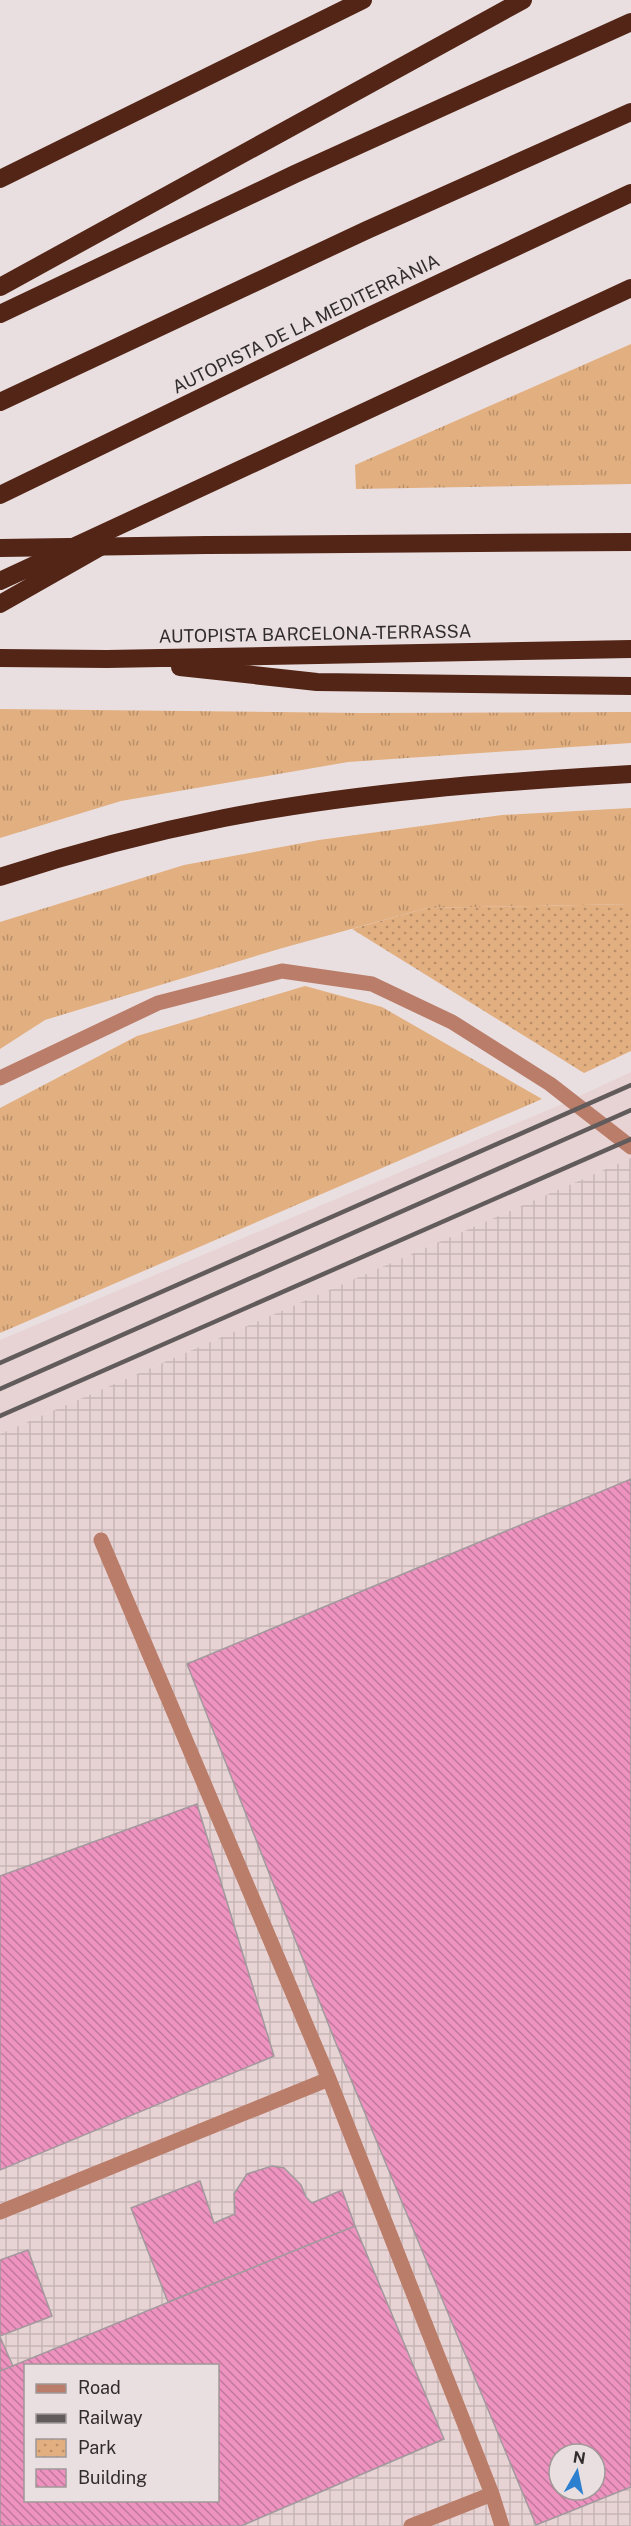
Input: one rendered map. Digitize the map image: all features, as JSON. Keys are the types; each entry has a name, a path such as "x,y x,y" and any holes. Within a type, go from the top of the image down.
{"highway":[{"path":"0,179 363,0"},
{"path":"0,287 522,0"},
{"path":"0,314 295,174 631,22"},
{"path":"0,402 367,230 631,112"},
{"name":"AUTOPISTA DE LA MEDITERRÀNIA","path":"0,495 354,323 631,193"},
{"path":"0,581 631,288"},
{"path":"0,604 208,485"},
{"path":"0,548 631,542"},
{"name":"AUTOPISTA BARCELONA-TERRASSA","path":"0,658 107,659 631,649"},
{"path":"107,659 317,682 631,686"},
{"path":"0,877 71,854 224,818 362,796 508,781 631,774"}],"lane":[{"path":"0,1078 158,1003 282,971 372,984 452,1022 550,1084 631,1147"},
{"path":"101,1540 329,2079 492,2494 502,2526"},
{"path":"0,2212 329,2079"},
{"path":"411,2526 492,2494"}],"shaded area":[{"path":"631,1072 631,1158 0,1434 0,1340 560,1105"},
{"path":"631,1158 631,2526 0,2526 0,1434"}],"green space":[{"path":"631,344 631,484 356,489 355,465"},
{"path":"0,709 362,713 631,712 631,743 348,762 121,801 0,838"},
{"path":"631,808 631,904 427,908 279,949 45,1020 0,1049 0,922 184,865 319,840 502,815"},
{"path":"631,904 631,1051 584,1073 352,929 427,908"},
{"path":"305,986 382,1007 542,1099 0,1333 0,1108 137,1036"}],"building":[{"path":"631,1479 631,2487 607,2497 607,2442 547,2442 547,2502 594,2502 536,2525 335,2041 187,1664"},
{"path":"197,1804 274,2056 0,2170 0,1876"},
{"path":"272,2166 284,2168 301,2185 306,2197 312,2203 342,2190 355,2226 168,2302 131,2208 200,2181 214,2223 235,2214 234,2194 247,2174"},
{"path":"355,2226 444,2439 241,2526 0,2526 0,2371"},
{"path":"28,2250 52,2316 0,2336 0,2260"},
{"path":"0,2337 13,2366 0,2371"}],"railway":[{"path":"0,1363 631,1085"},
{"path":"0,1389 631,1110"},
{"path":"0,1416 631,1139"}]}
